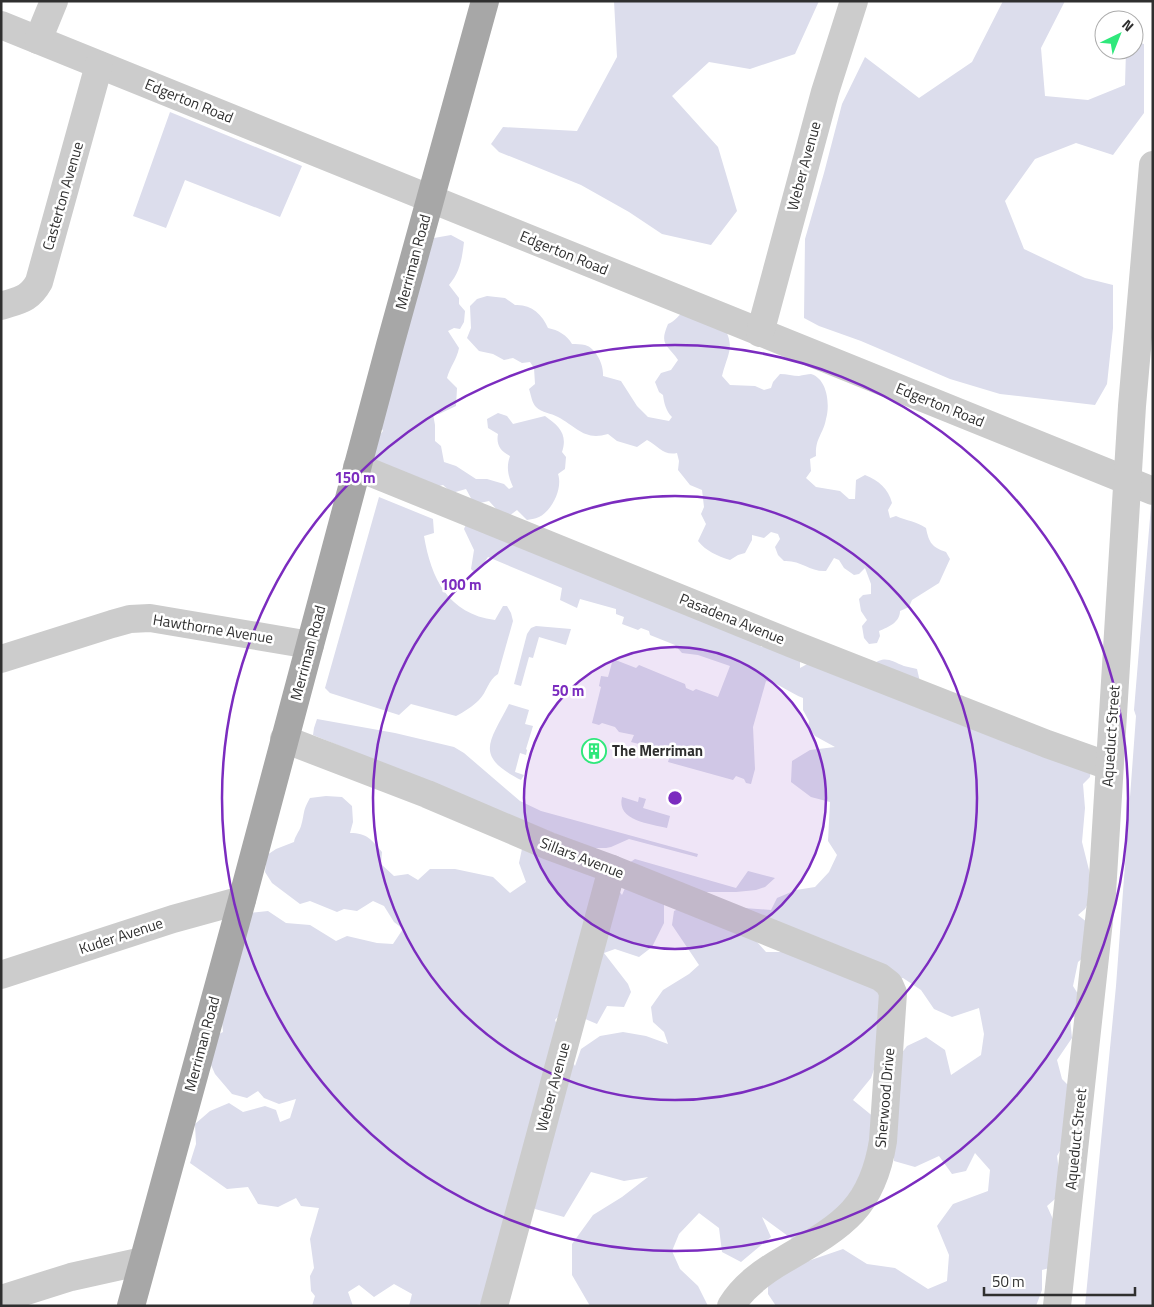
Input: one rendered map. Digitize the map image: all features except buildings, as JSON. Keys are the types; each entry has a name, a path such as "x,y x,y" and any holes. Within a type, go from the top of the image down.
{"main road":[{"name":"Merriman Road","path":"131,1306 242,900 357,467 485,1"}],"street":[{"path":"38,40 54,1"},
{"name":"Weber Avenue","path":"760,333 825,92 854,1"},
{"name":"Edgerton Road","path":"1,26 1153,491"},
{"name":"Casterton Avenue","path":"1,306 27,297 34,292 39,282 99,65"},
{"name":"Aqueduct Street","path":"1057,1306 1102,893 1132,406 1153,165"},
{"name":"Pasadena Avenue","path":"357,467 804,648 1047,744 1109,766"},
{"name":"Hawthorne Avenue","path":"1,659 130,619 150,618 310,645"},
{"name":"Sillars Avenue","path":"284,739 427,794 549,846 612,869 880,977"},
{"name":"Weber Avenue","path":"494,1306 612,869"},
{"name":"Kuder Avenue","path":"1,974 242,900"},
{"name":"Sherwood Drive","path":"731,1306 746,1287 767,1270 823,1237 849,1218 867,1192 880,1161 883,1142 893,1000 893,993 889,984 880,977"},
{"path":"1,1299 70,1276 143,1261"}],"shaded area":[{"path":"614,1 819,1 795,54 750,69 709,62 672,96 718,147 737,211 711,245 662,234 629,212 581,185 499,152 491,144 503,127 577,131 617,57"},
{"path":"1003,1 1065,1 1041,48 1045,96 1088,100 1125,85 1126,60 1144,60 1144,113 1113,155 1076,143 1035,159 1005,201 1024,249 1085,278 1113,285 1113,328 1107,384 1095,405 1000,394 950,379 861,341 819,326 804,318 805,239 842,104 865,57 919,98 972,62"},
{"path":"170,112 302,166 280,217 185,180 166,228 133,216"},
{"path":"451,235 464,242 460,265 449,285 459,298 459,304 465,311 464,322 460,329 454,328 448,331 459,348 447,378 457,388 456,406 439,414 433,414 435,441 441,446 444,462 456,466 476,479 487,479 504,484 509,489 513,487 508,472 510,456 500,447 498,434 488,428 487,419 498,413 507,416 513,424 545,416 558,427 563,435 564,446 562,452 566,457 565,469 558,474 558,492 552,504 544,514 536,518 527,520 517,510 509,516 499,512 489,501 480,503 472,500 466,489 452,493 443,485 424,490 378,468 372,457 375,441 383,431 378,421 434,238"},
{"path":"487,296 505,298 515,305 531,308 543,318 548,328 562,333 572,344 583,345 593,350 602,367 603,376 621,381 637,406 648,417 669,421 672,417 668,412 663,395 659,392 655,382 661,373 671,370 678,360 666,344 664,336 668,324 686,310 721,321 730,343 729,354 722,376 730,385 755,386 764,390 771,388 773,382 780,374 799,376 811,374 817,377 824,387 828,407 825,424 817,445 816,456 810,459 811,471 806,478 816,487 840,491 849,499 855,499 856,480 865,475 879,483 888,493 892,503 888,510 890,518 896,516 926,528 932,544 946,552 950,559 939,583 912,600 909,607 900,611 896,621 879,631 880,636 877,643 869,644 864,638 862,626 867,620 861,611 859,599 863,595 871,594 871,584 865,568 859,574 854,575 844,568 839,560 834,558 826,571 815,570 795,562 784,561 778,555 775,547 780,539 778,534 771,532 764,538 752,535 752,540 745,553 730,560 708,550 698,541 706,524 701,514 704,507 702,490 690,485 678,470 679,461 677,453 665,452 647,440 637,447 617,441 608,434 593,436 581,432 558,417 541,411 536,407 529,389 535,384 534,368 530,362 522,363 513,358 504,360 493,354 479,351 467,338 471,328 470,306 477,299"},
{"path":"1152,494 1153,1306 1085,1306 1116,986 1136,716 1134,710"},
{"path":"379,497 433,519 434,533 424,536 427,551 437,579 444,591 454,602 465,610 495,620 503,606 507,606 511,613 513,621 498,674 492,679 479,700 456,716 411,704 399,715 330,693 325,688"},
{"path":"467,522 757,636 761,647 779,645 800,658 800,668 811,662 872,665 884,660 917,669 921,686 1091,764 1090,777 1083,784 1085,808 1082,842 1089,870 1092,896 1085,909 1078,915 1093,927 1092,950 1078,962 1073,986 1085,1005 1077,1015 1070,1019 1072,1038 1057,1060 1062,1079 1076,1093 1068,1137 1057,1156 1062,1193 1047,1206 1057,1228 1053,1267 1042,1270 1042,1290 1036,1306 776,1306 768,1294 768,1279 785,1269 843,1249 867,1264 895,1268 928,1289 947,1281 949,1255 937,1226 953,1204 988,1191 990,1170 975,1153 966,1171 952,1174 939,1156 915,1167 894,1161 895,1062 907,1046 926,1037 945,1050 951,1075 981,1055 984,1034 979,1008 952,1017 934,1009 921,990 903,978 884,982 886,1035 871,1078 853,1100 875,1118 877,1187 811,1231 792,1239 762,1217 771,1237 741,1262 722,1252 719,1228 699,1213 679,1234 672,1251 680,1269 698,1286 708,1306 590,1306 572,1275 572,1244 593,1215 622,1197 648,1177 624,1181 591,1172 564,1217 535,1209 536,1172 483,1304 470,1306 409,1306 412,1294 394,1284 374,1297 359,1285 348,1292 353,1306 312,1306 315,1296 311,1291 310,1276 314,1268 310,1239 319,1208 301,1206 296,1198 278,1207 258,1204 248,1187 227,1189 190,1163 196,1144 195,1124 210,1111 229,1103 243,1112 265,1106 276,1110 280,1122 290,1118 296,1099 279,1104 264,1098 258,1091 247,1098 232,1094 215,1074 207,1056 215,1036 223,1032 221,1011 248,913 268,911 286,923 310,925 336,941 347,936 377,943 393,944 403,929 394,922 384,906 373,901 357,911 344,909 337,912 310,901 300,904 272,883 265,872 267,855 276,849 294,842 310,798 342,797 352,806 353,822 350,833 361,834 372,841 382,852 381,864 394,876 408,874 418,880 430,869 455,869 493,877 510,893 526,882 519,863 523,844 616,887 622,895 625,888 664,899 664,923 652,947 639,957 615,949 604,953 628,984 631,992 624,1007 607,1006 597,1024 564,1010 555,1020 575,1066 581,1049 600,1036 623,1032 646,1036 668,1044 664,1032 653,1022 651,1007 663,990 689,974 699,965 672,925 674,911 692,902 749,933 766,952 787,952 744,908 771,910 777,898 796,890 815,887 829,872 837,855 828,841 830,802 811,797 791,782 792,761 810,750 835,747 815,736 808,727 809,721 803,710 803,698 766,681 753,727 755,769 751,784 736,776 733,780 668,762 671,752 631,742 634,735 619,732 615,727 602,723 599,725 592,723 601,687 599,686 601,676 608,677 613,659 636,668 639,665 685,684 686,688 693,691 696,689 718,697 730,666 698,655 682,653 675,645 650,635 649,631 641,628 638,630 622,624 624,617 616,614 616,609 580,599 577,608 560,600 562,588 488,557 478,571 474,572 471,569 474,550 464,529"},
{"path":"536,626 571,629 566,645 539,637 533,658 529,657 521,686 514,684 527,634 531,628"},
{"path":"509,704 529,710 525,724 533,726 526,755 520,753 515,772 524,775 521,780 496,763 491,756 492,739"},
{"path":"317,719 395,733 454,747 464,753 520,801 541,811 698,854 697,857 629,839 606,848 593,848 578,843 313,735"},
{"path":"622,797 638,802 639,797 646,799 643,808 670,816 667,828 644,823 629,816 624,811"},
{"path":"635,859 736,888 748,871 775,878 765,887 756,890 704,892 629,863"}],"place":[{"name":"The Merriman","path":"594,751"}]}
